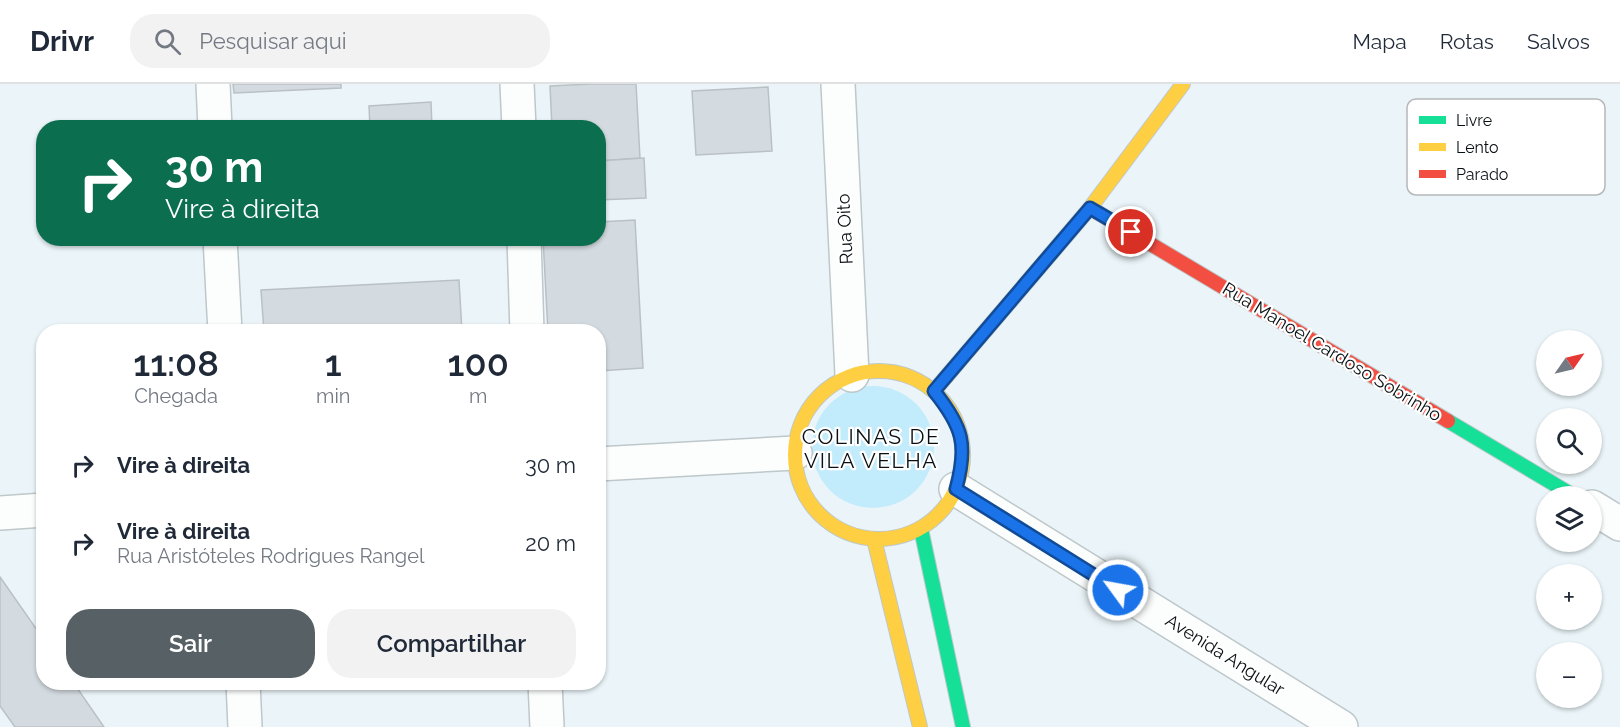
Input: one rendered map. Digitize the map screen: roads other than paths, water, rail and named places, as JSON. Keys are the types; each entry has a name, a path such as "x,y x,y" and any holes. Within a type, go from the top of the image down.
{"street":[{"path":"213,84 215,120"},
{"path":"517,84 519,120"},
{"name":"Rua Oito","path":"838,84 852,375"},
{"path":"934,391 1090,208 1178,86"},
{"name":"Rua Manoel Cardoso Sobrinho","path":"1090,208 1557,486"},
{"path":"220,246 225,324"},
{"path":"524,246 527,324"},
{"path":"874,371 895,372 916,379 934,391 951,412 962,437 963,464 956,489 942,512 921,529 898,537 874,540 849,534 826,521 809,502 798,478 795,453 799,427 811,404 829,387 852,375 874,371"},
{"path":"606,464 795,453"},
{"name":"Avenida Angular","path":"956,489 1341,727"},
{"path":"0,513 36,511"},
{"path":"1602,513 1620,524"},
{"path":"921,529 963,727"},
{"path":"874,540 920,727"},
{"path":"244,690 246,727"},
{"path":"545,690 547,727"}],"district":[{"name":"COLINAS DE VILA VELHA","path":"871,449"}]}
